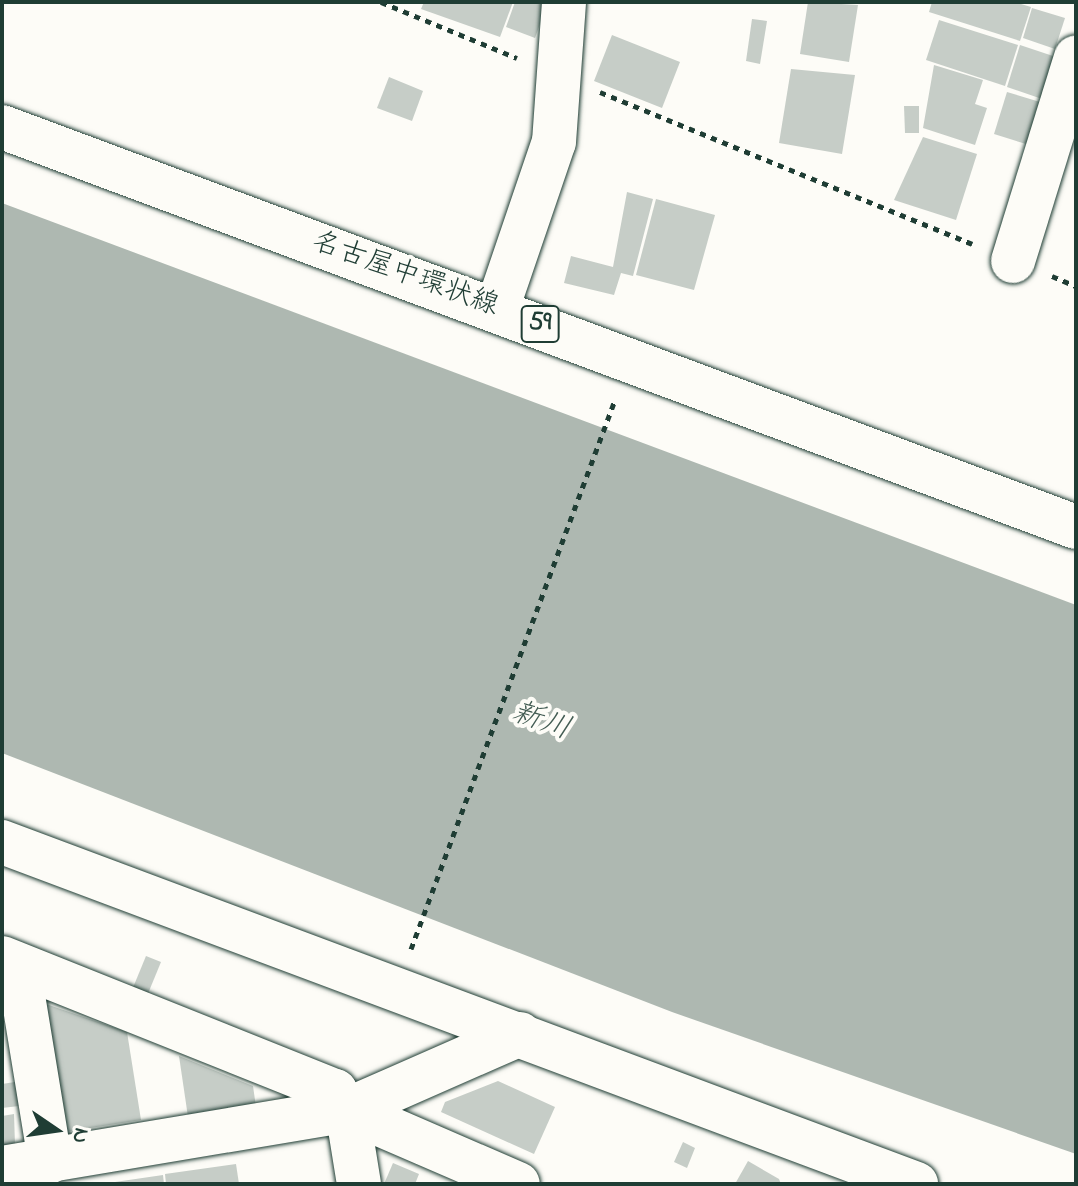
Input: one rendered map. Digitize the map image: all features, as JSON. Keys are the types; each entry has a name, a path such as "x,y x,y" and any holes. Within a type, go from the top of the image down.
{"street":[{"path":"497,309 554,142 562,76 564,2"},
{"path":"1013,261 1076,58"},
{"name":"名古屋中環状線","path":"2,127 1076,527"},
{"path":"2,842 916,1184"},
{"path":"10,962 335,1091 347,1110 359,1184"},
{"path":"10,962 49,1169"},
{"path":"2,1168 49,1169 347,1110 520,1034"},
{"path":"347,1110 518,1184"}],"path":[{"path":"381,2 1076,286"},
{"path":"410,953 616,396"}],"water":[{"name":"新川","path":"2,203 1076,605 1076,1154 672,1012 2,753"}],"building":[{"path":"424,2 513,2 500,37 421,9"},
{"path":"515,2 547,4 535,38 506,27"},
{"path":"808,2 858,5 849,62 800,54"},
{"path":"932,2 1014,2 1031,7 1020,41 929,12"},
{"path":"1032,8 1065,18 1055,49 1023,38"},
{"path":"752,19 767,21 760,64 746,61"},
{"path":"939,20 1018,45 1005,86 926,60"},
{"path":"612,35 680,62 662,108 594,81"},
{"path":"1020,45 1056,57 1042,99 1007,87"},
{"path":"934,65 983,80 975,104 987,108 975,145 923,128"},
{"path":"791,69 855,75 842,154 779,143"},
{"path":"389,77 423,91 412,121 377,108"},
{"path":"1007,92 1040,102 1026,144 994,134"},
{"path":"904,106 919,106 919,133 905,133"},
{"path":"923,137 977,154 956,220 894,200"},
{"path":"627,192 653,199 633,276 621,273 614,295 564,283 571,256 613,267"},
{"path":"656,199 715,215 694,290 636,275"},
{"path":"146,956 161,962 147,996 132,990"},
{"path":"46,1004 127,1032 141,1120 65,1132"},
{"path":"179,1056 253,1086 256,1107 188,1117"},
{"path":"498,1081 555,1107 534,1154 441,1112 445,1102"},
{"path":"15,1082 19,1106 2,1108 2,1084"},
{"path":"14,1114 15,1146 2,1148 2,1116"},
{"path":"683,1142 695,1148 687,1168 674,1162"},
{"path":"748,1161 779,1179 781,1184 735,1184"},
{"path":"393,1163 419,1174 415,1184 384,1184"},
{"path":"236,1164 239,1184 166,1184 165,1174"},
{"path":"163,1175 164,1184 115,1184 115,1182"}]}
